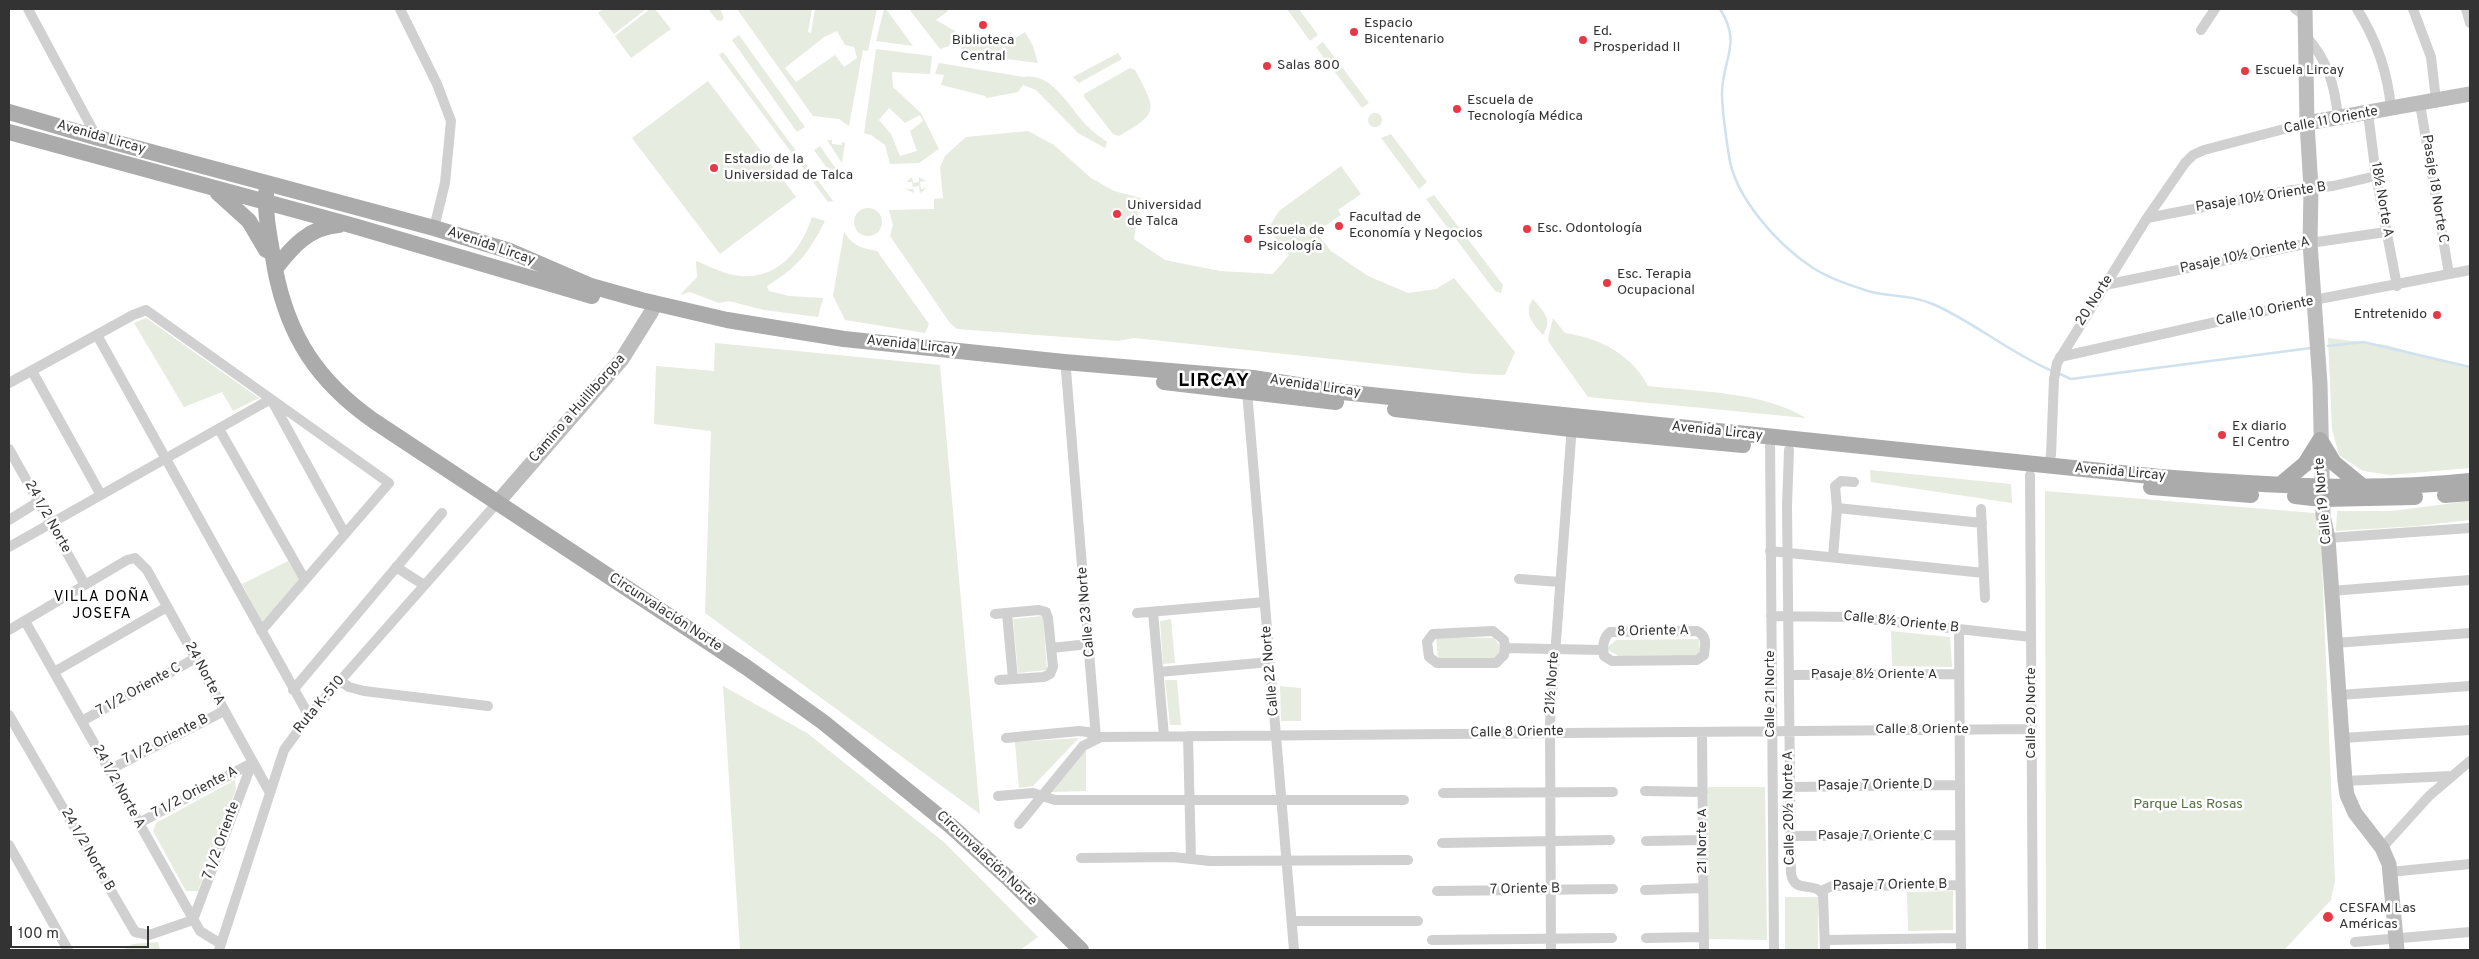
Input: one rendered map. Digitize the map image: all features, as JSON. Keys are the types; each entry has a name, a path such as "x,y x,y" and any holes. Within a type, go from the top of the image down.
{"main road":[{"name":"Avenida Lircay","path":"9,112 434,228 510,251 590,286 727,320 844,338 1770,443 2280,485 2322,492 2362,486 2428,486 2470,481"},
{"name":"Avenida Lircay","path":"9,132 354,226 582,293 652,311 800,341 946,359 1250,385"},
{"name":"Circunvalación Norte","path":"272,185 272,205 268,237 281,297 291,326 312,362 331,385 363,413 746,667 859,749 973,846 1081,950"},
{"path":"210,188 231,203 249,221 275,269 296,244 316,230 331,225 354,226"},
{"path":"2280,485 2305,464 2320,440 2334,463 2362,486"},
{"name":"Avenida Lircay","path":"1770,443 1789,450 2207,492 2322,492 2425,496 2470,493"}],"street":[{"path":"28,9 95,137"},
{"path":"400,9 437,84 451,121 445,183 434,228"},
{"path":"2201,30 2215,9"},
{"path":"2357,9 2379,54 2388,83 2391,109"},
{"path":"2413,9 2431,57 2436,100"},
{"path":"2466,9 2470,23"},
{"name":"Calle 19 Norte","path":"2302,11 2306,36 2307,123 2311,188 2310,243 2320,384 2322,492 2328,538 2345,781 2347,795 2355,813 2382,848 2390,872 2396,944"},
{"path":"2306,36 2320,54 2329,73 2335,93 2338,118"},
{"name":"Calle 11 Oriente","path":"2193,154 2307,123 2470,94"},
{"name":"Pasaje 18 Norte C","path":"2420,104 2449,274"},
{"name":"18½ Norte A","path":"2368,113 2376,176 2397,286"},
{"name":"20 Norte","path":"2048,466 2051,455 2054,379 2060,357 2147,218 2193,154"},
{"name":"Pasaje 10½ Oriente B","path":"2147,218 2311,188 2333,186 2376,176"},
{"name":"Pasaje 10½ Oriente A","path":"2106,285 2310,243 2386,232"},
{"name":"Calle 10 Oriente","path":"2060,357 2314,300 2397,286 2470,270"},
{"path":"9,384 133,315 146,310 389,483 261,631"},
{"name":"Camino a Huilliborgoa","path":"497,503 622,360 652,311"},
{"path":"97,335 308,716"},
{"name":"Calle 23 Norte","path":"1066,370 1090,644 1096,738"},
{"path":"32,371 102,495"},
{"name":"Calle 22 Norte","path":"1250,385 1265,602 1294,950"},
{"path":"9,547 271,399"},
{"path":"271,399 345,534"},
{"name":"21½ Norte","path":"1551,950 1550,733 1572,422"},
{"path":"218,428 305,580"},
{"name":"Calle 21 Norte","path":"1770,443 1774,950"},
{"name":"24 1/2 Norte","path":"9,449 85,585"},
{"name":"Calle 21 Norte","path":"1789,450 1789,731"},
{"name":"Calle 20 Norte","path":"2030,475 2033,950"},
{"path":"1833,557 1837,508 1834,489 1836,483 1854,482"},
{"path":"1770,486 1788,487"},
{"path":"9,520 38,502"},
{"name":"Ruta K-510","path":"220,947 284,750 308,716 497,503"},
{"path":"1837,508 1982,523"},
{"path":"1981,509 1985,598"},
{"path":"293,690 442,513"},
{"path":"2328,538 2470,528"},
{"path":"1770,551 1984,573"},
{"name":"24 Norte A","path":"85,585 127,560 135,558 147,570 270,793"},
{"path":"396,568 424,584"},
{"path":"1518,579 1560,582"},
{"path":"2332,591 2470,580"},
{"path":"9,630 85,585"},
{"path":"1137,613 1265,602"},
{"path":"54,672 167,607"},
{"path":"995,614 1039,610 1046,612 1053,667 1050,674 1044,677 999,680"},
{"path":"1154,612 1164,736"},
{"path":"1007,613 1013,679"},
{"name":"Calle 8½ Oriente B","path":"1771,616 1843,616 2031,637"},
{"name":"24 1/2 Norte A","path":"25,620 193,920 202,934 220,947"},
{"path":"1958,629 1961,950"},
{"path":"1493,631 1504,640 1505,648 1504,655 1496,663 1436,664 1428,657 1428,642 1433,634 1493,631"},
{"name":"8 Oriente A","path":"1697,631 1703,634 1706,641 1704,655 1697,660 1612,661 1604,656 1602,650 1604,640 1610,632 1697,631"},
{"path":"2335,643 2470,634"},
{"path":"1051,648 1090,644"},
{"name":"8 Oriente A","path":"1505,648 1602,650"},
{"name":"7 1/2 Oriente C","path":"82,721 196,658"},
{"path":"1159,672 1270,662"},
{"name":"Pasaje 8½ Oriente A","path":"1789,675 1959,674"},
{"path":"340,681 349,687 364,691 488,706"},
{"path":"2339,696 2470,686"},
{"name":"7 1/2 Oriente B","path":"109,770 224,711"},
{"name":"24 1/2 Norte B","path":"9,715 135,932 149,935 193,920"},
{"name":"Calle 8 Oriente","path":"1006,738 1079,731 1088,732 1096,738 2032,729"},
{"path":"2342,738 2470,730"},
{"name":"Calle 20½ Norte A","path":"1789,731 1791,877 1795,884 1821,890"},
{"name":"21 Norte A","path":"1702,732 1704,950"},
{"path":"1188,736 1191,859"},
{"path":"1019,824 1083,746 1096,738"},
{"path":"2382,848 2429,796 2470,761"},
{"name":"7 1/2 Oriente A","path":"139,823 252,763"},
{"name":"7 1/2 Oriente","path":"193,920 252,763"},
{"path":"2345,781 2451,776"},
{"name":"Pasaje 7 Oriente D","path":"1790,787 1960,785"},
{"path":"1645,791 1702,792"},
{"path":"1443,793 1613,792"},
{"path":"998,796 1033,793 1055,800 1404,800"},
{"name":"Pasaje 7 Oriente C","path":"1790,836 1960,835"},
{"path":"1442,843 1610,840"},
{"path":"1646,841 1703,840"},
{"path":"9,845 68,950"},
{"path":"1081,858 1191,859 1210,861 1408,860"},
{"path":"2390,872 2470,864"},
{"name":"Pasaje 7 Oriente B","path":"1821,890 1832,886 1960,885"},
{"path":"1645,890 1703,888"},
{"name":"7 Oriente B","path":"1437,891 1613,889"},
{"path":"1821,890 1824,900 1825,945 1961,938"},
{"path":"1292,921 1418,921"},
{"path":"2355,942 2396,944 2470,932"},
{"path":"1646,938 1704,937"},
{"path":"1432,940 1612,938"}],"green space":[{"path":"603,9 646,9 614,34 598,13"},
{"path":"650,9 655,9 671,29 631,58 615,36"},
{"path":"708,9 720,9 724,18 721,21 717,20"},
{"path":"737,9 812,9 808,32 811,33 815,9 877,9 868,51 863,50 849,126 839,119 813,116","holes":["837,31 845,45 854,47 857,58 844,67 835,55 796,82 785,68 824,37"]},
{"path":"884,9 886,9 913,46 876,41"},
{"path":"909,9 946,9 948,11 936,20 955,31 949,46 940,49"},
{"path":"1287,9 1299,9 1318,35 1310,41"},
{"path":"1025,32 1033,46 1038,63 966,54 961,50 963,36 979,45 986,33 1007,43"},
{"path":"739,35 805,127 797,132 732,40"},
{"path":"1323,42 1369,103 1362,108 1316,47"},
{"path":"876,49 932,56 930,74 892,72 893,87 921,113 939,149 919,163 890,164 885,145 871,135 864,133","holes":["889,108 905,123 920,115 923,121 910,131 917,151 900,156 891,134 879,120"]},
{"path":"723,52 833,201 828,202 719,55"},
{"path":"1118,53 1122,59 1079,83 1073,77"},
{"path":"939,63 1034,77 1043,80 1059,92 1086,125 1107,142 1105,148 1078,133 1036,90 1023,85 1018,92 987,98 941,85 944,75 935,74"},
{"path":"1130,68 1135,70 1147,94 1150,110 1141,122 1119,136 1113,134 1084,97 1084,94"},
{"name":"Estadio de la Universidad de Talca","path":"708,81 796,197 720,254 632,138"},
{"path":"1375,113 1380,115 1382,120 1380,125 1375,127 1370,125 1368,120 1370,115"},
{"path":"1028,131 1054,145 1091,178 1114,191 1141,198 1134,239 1165,260 1220,271 1273,274 1289,255 1268,229 1279,211 1341,166 1361,194 1338,210 1341,215 1316,232 1331,251 1368,276 1408,293 1436,289 1454,278 1515,352 1505,375 1474,374 1134,338 1118,341 957,329 950,323 890,236 893,225 889,210 934,209 934,199 943,198 940,167 945,156 966,137"},
{"path":"1391,134 1427,182 1419,189 1381,138"},
{"path":"827,140 832,140 832,144 841,145 842,142 845,143 842,163"},
{"path":"820,146 839,173 836,181 814,150"},
{"path":"912,177 913,183 919,182 919,177 926,181 920,182 921,189 927,188 920,193 919,186 913,187 914,193 906,189 913,189 912,182 906,182"},
{"path":"1434,195 1503,285 1501,293 1495,291 1426,199"},
{"path":"868,208 878,212 882,222 878,232 868,236 858,232 854,222 858,212"},
{"path":"812,217 825,221 813,242 794,266 767,286 769,291 789,296 823,298 818,317 764,310 729,301 719,303 690,292 680,295 697,277 696,261 723,272 740,276 754,276 766,273 777,267 795,251 802,241"},
{"path":"844,232 858,246 877,251 929,324 925,333 845,320 833,296"},
{"path":"1533,299 1546,316 1547,324 1543,335 1530,318 1529,309"},
{"path":"146,318 259,398 233,411 222,392 184,407 134,323"},
{"path":"1553,318 1565,333 1590,339 1614,350 1624,357 1633,365 1648,386 1730,394 1770,402 1806,418 1588,397 1550,344 1548,339"},
{"path":"2328,338 2386,345 2470,368 2470,468 2390,475 2363,471 2339,455 2332,429"},
{"path":"715,343 940,365 980,814 705,613 711,431 654,424 656,366 714,371"},
{"path":"1870,470 2011,484 2012,503 1871,482"},
{"name":"Parque Las Rosas","path":"2045,491 2320,515 2335,881 2331,900 2284,950 2046,950"},
{"path":"2470,501 2470,520 2417,526 2336,531 2337,511 2392,511"},
{"path":"288,561 300,580 262,622 242,584"},
{"path":"1043,616 1047,670 1018,673 1013,619"},
{"path":"1171,619 1175,663 1163,664 1160,621"},
{"path":"1891,631 1950,637 1952,667 1892,666"},
{"path":"1436,637 1494,638 1503,650 1493,660 1438,659"},
{"path":"1699,639 1700,656 1620,657 1606,649 1616,640"},
{"path":"1165,680 1177,680 1181,725 1170,725"},
{"path":"723,686 807,733 945,843 1038,937 1020,950 740,950"},
{"path":"1280,686 1301,688 1301,721 1281,721"},
{"path":"1079,738 1033,786 1019,788 1015,742"},
{"path":"1086,750 1086,791 1051,792"},
{"path":"235,780 236,789 198,891 186,891 153,831 156,823"},
{"path":"1708,787 1765,787 1767,940 1709,939"},
{"path":"1953,891 1953,930 1908,931 1907,892"},
{"path":"1785,897 1818,897 1818,950 1785,950"},
{"path":"158,942 160,950 122,950 133,944"}],"waterway":[{"path":"1720,9 1730,32 1731,41 1722,92 1723,116 1729,156 1733,172 1749,204 1773,234 1800,258 1824,274 1843,283 1871,292 1916,299 1935,305 1964,320 2020,355 2050,370"},
{"path":"2328,346 2363,342 2470,367"},
{"path":"2060,374 2071,379 2311,348"}],"place":[{"name":"Biblioteca Central","path":"983,25"},
{"name":"Espacio Bicentenario","path":"1354,32"},
{"name":"Ed. Prosperidad II","path":"1583,40"},
{"name":"Salas 800","path":"1267,66"},
{"name":"Escuela Lircay","path":"2245,71"},
{"name":"Escuela de Tecnología Médica","path":"1457,109"},
{"name":"Estadio de la Universidad de Talca","path":"714,168"},
{"name":"Universidad de Talca","path":"1117,214"},
{"name":"Facultad de Economía y Negocios","path":"1339,226"},
{"name":"Esc. Odontología","path":"1527,229"},
{"name":"Escuela de Psicología","path":"1248,239"},
{"name":"Esc. Terapia Ocupacional","path":"1607,283"},
{"name":"Entretenido","path":"2437,315"},
{"name":"Ex diario El Centro","path":"2222,435"},
{"name":"CESFAM Las Américas","path":"2328,917"}],"district":[{"name":"LIRCAY","path":"1214,382"},
{"name":"VILLA DOÑA JOSEFA","path":"102,606"}]}
